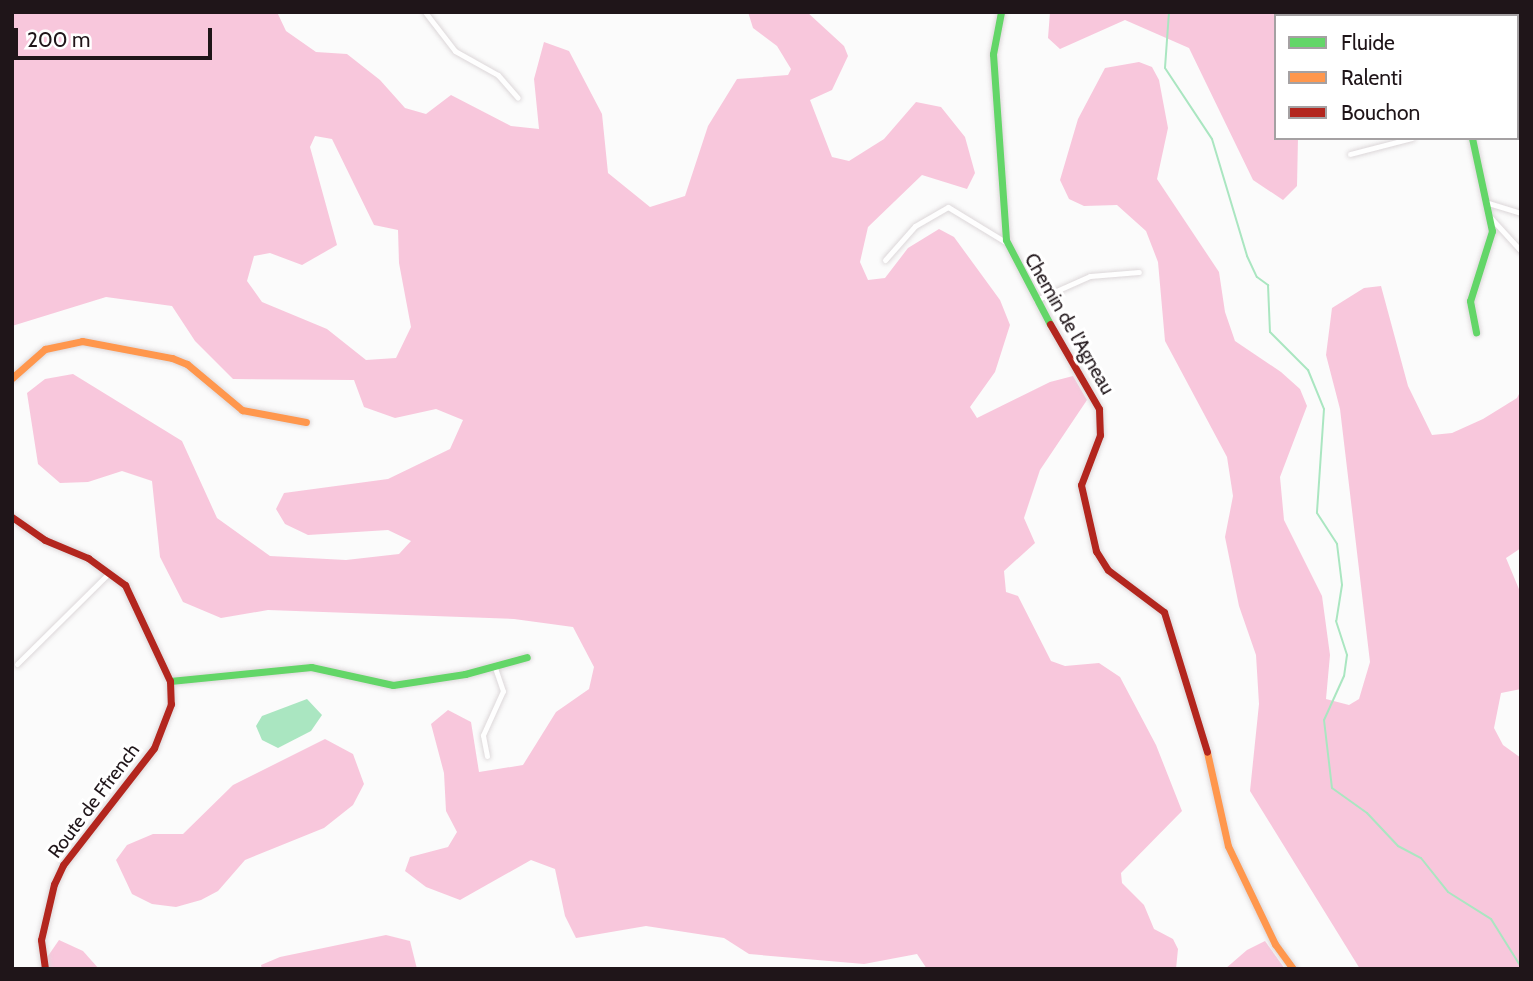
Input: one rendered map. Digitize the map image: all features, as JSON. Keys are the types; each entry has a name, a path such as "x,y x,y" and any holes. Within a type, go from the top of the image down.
{"street":[{"path":"425,12 455,51 498,75 518,98"},
{"name":"Chemin de l’Agneau","path":"1000,12 993,54 1007,243 1036,300 1099,409 1100,435 1080,492 1096,551 1108,570 1164,612 1199,715 1228,846 1275,944 1293,969"},
{"path":"1350,154 1404,140"},
{"path":"1472,140 1490,217 1488,254 1470,301 1476,332"},
{"path":"1485,202 1521,213"},
{"path":"885,260 915,226 948,206 1007,243"},
{"path":"1490,217 1521,251"},
{"path":"1036,300 1090,276 1139,272"},
{"path":"12,379 46,349 82,341 172,358 187,364 242,410 306,422"},
{"name":"Route de Ffrench","path":"12,517 45,540 88,558 125,585 139,609 170,681 171,704 154,748 63,864 54,884 41,940 45,969"},
{"path":"17,664 109,573"},
{"path":"170,681 261,676 311,667 393,685 495,668 527,657"},
{"path":"488,756 483,735 503,691 495,668"}],"shaded area":[{"path":"12,12 277,12 286,31 316,52 347,54 380,80 405,108 426,114 451,95 511,126 539,129 534,79 544,42 569,51 602,114 608,173 650,207 685,196 708,126 737,79 788,75 791,69 777,46 753,28 748,12 807,12 844,46 848,56 832,90 810,100 832,157 849,161 884,139 916,102 941,107 965,137 975,173 967,189 922,175 868,227 860,262 868,280 885,278 908,248 939,229 954,237 1000,300 1010,325 995,372 970,407 977,418 1050,382 1073,376 1087,400 1040,470 1024,518 1035,543 1004,571 1006,592 1018,596 1051,661 1065,666 1099,663 1120,677 1156,745 1182,811 1121,873 1122,883 1144,905 1154,929 1173,939 1178,949 1176,969 927,969 917,954 864,964 749,954 724,938 646,926 576,938 565,916 555,869 531,860 460,900 426,887 405,871 410,857 448,847 457,832 446,811 444,773 431,724 448,710 471,722 479,772 523,765 556,712 589,689 594,667 573,627 514,619 268,610 221,618 183,602 160,557 152,481 122,471 88,482 60,483 38,464 27,393 45,379 73,374 182,441 217,518 270,556 346,560 399,554 411,541 388,530 308,535 285,524 276,509 284,493 388,479 450,449 463,420 436,409 395,418 364,407 354,380 233,379 195,341 172,306 106,297 12,326","holes":["315,136 332,139 374,225 398,230 399,263 411,327 396,358 366,360 327,329 262,302 247,281 254,256 270,253 302,265 337,245 310,147"]},
{"path":"1050,12 1473,12 1274,14 1274,140 1298,140 1297,186 1283,200 1253,180 1189,48 1125,20 1060,49 1048,38"},
{"path":"1139,62 1152,67 1159,80 1168,128 1157,179 1219,272 1225,312 1235,341 1281,372 1300,389 1307,406 1280,477 1284,520 1322,596 1330,655 1326,699 1349,705 1359,699 1370,662 1340,409 1326,355 1332,308 1364,288 1381,286 1408,386 1432,435 1452,433 1483,419 1517,398 1521,390 1521,548 1506,558 1521,594 1521,689 1501,693 1494,728 1503,745 1521,758 1521,969 1360,969 1250,791 1259,704 1256,655 1239,606 1225,537 1233,496 1227,457 1165,341 1158,262 1146,231 1117,205 1084,206 1069,199 1060,180 1078,119 1105,68"},
{"path":"307,699 322,715 311,731 278,748 262,740 256,726 262,716"},
{"path":"325,739 353,754 364,784 353,805 324,828 245,860 218,891 201,900 176,907 152,904 132,894 116,860 127,845 153,834 183,834 233,785"},
{"path":"386,935 410,941 417,969 262,969 261,965 280,957"},
{"path":"59,940 83,951 99,969 39,969"},
{"path":"1265,941 1285,969 1225,969 1247,950"}],"waterway":[{"path":"1169,12 1165,68 1212,139 1247,256 1257,277 1268,285 1270,332 1308,370 1324,409 1317,513 1337,544 1342,585 1336,621 1347,655 1344,676 1324,720 1332,788 1367,813 1398,846 1421,858 1448,892 1491,919 1521,967"}],"traffic: fast":[{"path":"1001,12 993,54 1006,240 1050,324"},
{"path":"1472,140 1492,231 1470,301 1476,332"},
{"path":"170,681 311,667 393,685 465,674 527,657"}],"traffic: slow":[{"path":"12,378 45,349 82,341 172,358 187,364 242,410 306,422"},
{"path":"1207,752 1228,846 1275,944 1293,969"}],"traffic: jam":[{"path":"1050,324 1099,409 1100,435 1081,485 1096,551 1108,570 1164,612 1207,752"},
{"path":"12,517 45,540 88,558 125,585 170,681 171,704 154,748 63,865 54,884 41,940 45,969"}]}
